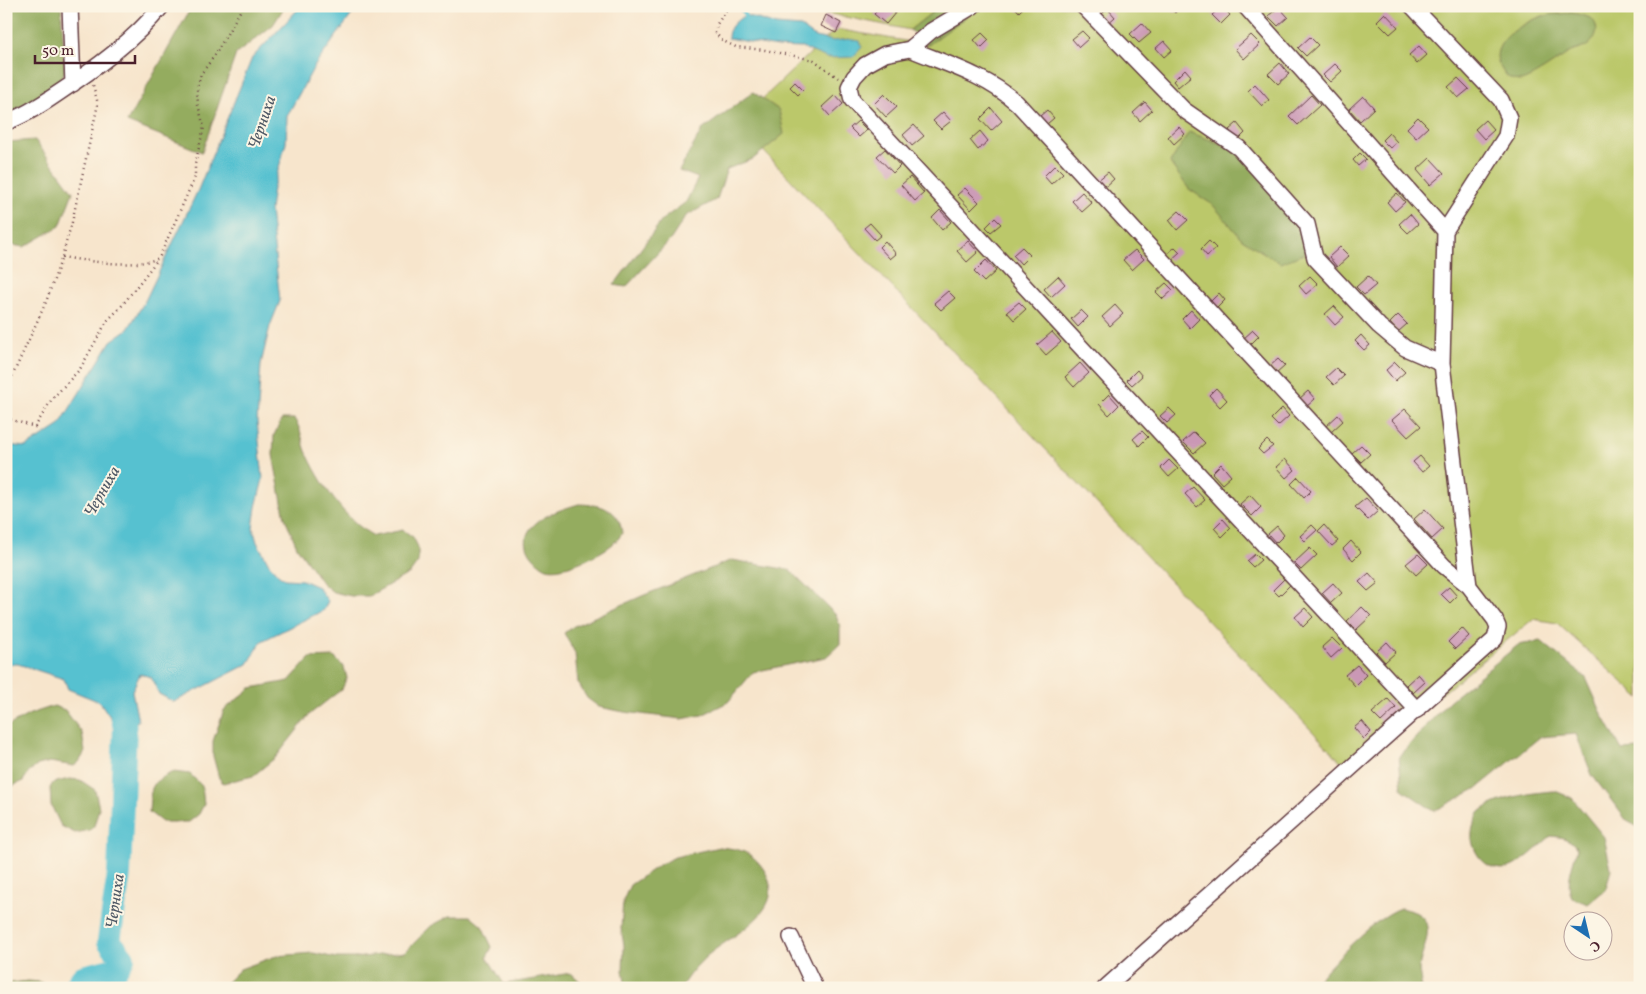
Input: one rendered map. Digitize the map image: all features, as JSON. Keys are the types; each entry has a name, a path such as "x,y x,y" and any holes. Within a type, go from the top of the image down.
{"street":[{"path":"70,6 73,84"},
{"path":"6,122 40,105 73,84 147,24 162,6"},
{"path":"973,6 931,31 910,49 885,54 865,65 854,77 849,87 852,100 1417,710"},
{"path":"1083,6 1184,110 1239,148 1307,224 1315,258 1379,326 1405,348 1442,364"},
{"path":"1245,6 1445,231"},
{"path":"1412,6 1501,100 1508,118 1506,136 1445,231 1442,364 1469,586"},
{"path":"910,49 984,79 1002,90 1017,103 1444,566 1469,586 1495,620 1498,627 1495,639 1105,988"},
{"path":"791,937 815,988"}],"path":[{"path":"6,418 35,427 52,399 80,369 107,321 120,308 158,258 195,177 195,164 204,127 198,105 197,88 201,74 215,55 243,6"},
{"path":"729,6 717,24 715,33 723,41 736,47 765,50 814,60 849,87"},
{"path":"6,390 46,302 72,222 98,104 89,72"},
{"path":"62,257 94,262 135,263 151,262 158,258"}],"green space":[{"path":"6,6 61,6 65,72 44,100 6,118"},
{"path":"192,6 285,6 273,25 236,54 202,152 127,122"},
{"path":"791,6 940,6 910,30"},
{"path":"940,6 980,6 928,45 910,30"},
{"path":"980,6 1640,6 1640,698 1557,623 1533,619 1349,770 737,123 836,29 928,45"},
{"path":"1571,13 1583,15 1594,21 1597,29 1595,37 1589,44 1569,53 1525,80 1516,80 1505,75 1499,64 1497,54 1505,39 1528,22 1543,16"},
{"path":"753,92 779,110 784,134 753,159 727,169 717,199 686,216 671,239 626,287 614,285 663,219 686,202 698,178 679,171 702,130"},
{"path":"1189,132 1221,144 1249,158 1315,230 1304,254 1280,263 1242,239 1213,205 1189,189 1170,163"},
{"path":"35,140 73,192 60,226 24,247 6,244 6,142"},
{"path":"282,419 294,419 300,430 306,451 318,475 334,499 353,521 374,536 403,530 413,537 418,547 418,562 410,573 369,596 351,596 333,592 323,584 297,547 285,518 273,455 274,435"},
{"path":"579,504 595,505 608,509 617,518 622,533 610,546 583,561 563,568 544,567 530,553 526,543 532,526 550,514"},
{"path":"732,560 790,570 836,615 840,627 840,644 826,657 753,672 728,702 702,715 682,719 624,712 599,707 587,698 578,683 575,653 564,633 574,626 642,596"},
{"path":"1541,641 1586,678 1602,714 1622,750 1640,749 1640,828 1627,821 1592,775 1576,734 1540,737 1476,789 1434,811 1402,789 1399,756 1449,701 1518,645"},
{"path":"334,657 344,667 347,678 342,689 310,714 276,757 253,776 223,783 219,778 213,756 213,741 224,710 251,688 289,681 310,658"},
{"path":"54,706 65,710 82,733 85,752 74,766 50,762 38,765 29,772 23,781 6,789 6,727 30,714"},
{"path":"173,772 190,774 202,786 204,804 199,814 189,822 162,822 149,812 151,791 155,783"},
{"path":"69,779 80,780 95,790 99,808 94,826 90,830 75,833 61,826 51,805 50,788 53,783"},
{"path":"1555,791 1572,798 1604,837 1611,869 1606,889 1588,904 1572,898 1570,892 1570,874 1577,849 1569,841 1551,836 1525,859 1506,869 1488,865 1481,860 1473,843 1474,824 1479,813 1486,808 1494,803 1515,797"},
{"path":"719,847 733,849 750,855 764,870 770,884 770,897 764,909 755,920 708,955 697,966 681,988 626,988 623,970 624,945 621,929 623,901 630,885 659,865 675,857"},
{"path":"1401,908 1420,915 1425,920 1427,927 1426,940 1419,968 1422,988 1311,988 1365,931 1390,913"},
{"path":"450,916 470,916 482,926 492,947 487,957 504,984 571,973 587,988 221,988 240,969 276,956 313,953 336,958 354,958 405,952 431,926"},
{"path":"40,982 49,988 6,988 6,985 11,983"}],"water":[{"path":"301,6 358,6 314,67 287,116 286,143 273,188 270,210 280,301 270,326 261,364 257,422 263,479 253,528 257,542 269,564 279,575 285,579 302,580 318,587 328,601 324,610 262,641 248,664 174,702 159,694 151,677 140,674 132,691 138,721 125,728 114,723 100,702 68,689 64,679 18,664 6,664 6,445 26,447 59,426 111,341 128,329 145,301 198,190 252,58"},
{"path":"745,15 776,25 801,27 815,37 834,41 848,39 860,41 862,47 853,57 827,58 803,48 777,47 728,38 731,27"}],"building":[{"path":"881,6 889,6 896,12 886,24 874,14"},
{"path":"1014,6 1025,6 1019,12"},
{"path":"1168,6 1182,6 1175,13"},
{"path":"1222,6 1230,15 1221,24 1212,15"},
{"path":"1279,7 1288,17 1278,26 1268,16"},
{"path":"1108,9 1115,17 1107,24 1099,16"},
{"path":"1385,13 1398,27 1390,34 1377,21"},
{"path":"826,15 841,23 836,33 821,26"},
{"path":"1142,23 1151,33 1139,43 1130,34"},
{"path":"1082,31 1089,38 1079,47 1072,39"},
{"path":"982,33 989,40 981,48 974,40"},
{"path":"1251,35 1260,44 1244,59 1235,49"},
{"path":"1310,37 1318,45 1306,56 1298,48"},
{"path":"1164,41 1172,50 1164,57 1156,48"},
{"path":"1419,46 1427,55 1417,64 1409,55"},
{"path":"1280,63 1289,74 1278,84 1268,74"},
{"path":"1335,64 1342,71 1330,82 1323,75"},
{"path":"1185,69 1191,76 1178,87 1173,81"},
{"path":"1458,78 1469,89 1458,98 1448,87"},
{"path":"795,82 803,90 798,95 790,87"},
{"path":"1255,84 1269,100 1262,106 1248,91"},
{"path":"884,94 897,107 886,117 874,104"},
{"path":"835,95 843,104 830,116 822,107"},
{"path":"1311,95 1320,105 1298,125 1289,116"},
{"path":"1363,96 1374,108 1360,121 1349,109"},
{"path":"1145,102 1152,110 1140,121 1133,113"},
{"path":"991,108 1002,121 991,131 980,119"},
{"path":"1047,110 1054,118 1047,124 1040,116"},
{"path":"943,112 951,121 941,129 933,121"},
{"path":"1418,117 1428,127 1416,138 1407,128"},
{"path":"1485,120 1494,130 1484,139 1475,129"},
{"path":"858,121 867,130 859,137 850,128"},
{"path":"1237,123 1245,133 1238,140 1229,130"},
{"path":"914,125 924,136 912,146 903,135"},
{"path":"1179,127 1185,134 1174,144 1168,137"},
{"path":"980,131 988,141 978,150 970,140"},
{"path":"1389,133 1397,142 1390,148 1382,140"},
{"path":"885,149 900,166 893,173 877,156"},
{"path":"1360,153 1366,159 1358,166 1353,160"},
{"path":"1430,158 1444,173 1430,185 1417,170"},
{"path":"1055,165 1063,173 1051,184 1044,176"},
{"path":"1108,172 1114,179 1104,188 1097,181"},
{"path":"910,177 924,193 915,201 901,185"},
{"path":"965,188 979,202 971,210 957,195"},
{"path":"1082,192 1092,203 1082,212 1072,201"},
{"path":"1397,193 1405,202 1395,211 1387,202"},
{"path":"940,210 951,222 942,230 932,218"},
{"path":"1179,211 1188,220 1177,230 1169,220"},
{"path":"1410,214 1418,224 1408,233 1399,224"},
{"path":"995,218 1001,224 991,232 986,227"},
{"path":"870,223 881,235 875,240 864,228"},
{"path":"885,241 896,254 890,259 879,247"},
{"path":"968,241 978,252 967,262 957,251"},
{"path":"1209,241 1216,248 1207,256 1201,249"},
{"path":"1022,247 1030,255 1021,264 1013,255"},
{"path":"1175,247 1180,252 1170,261 1165,256"},
{"path":"1340,247 1349,256 1337,267 1329,257"},
{"path":"1135,250 1144,259 1132,270 1123,260"},
{"path":"986,260 996,271 984,282 974,272"},
{"path":"1058,276 1065,284 1051,297 1044,289"},
{"path":"1310,276 1318,284 1306,294 1299,286"},
{"path":"1368,276 1376,285 1364,295 1356,287"},
{"path":"1166,283 1173,290 1163,299 1156,292"},
{"path":"948,291 955,298 941,310 934,303"},
{"path":"1219,293 1225,300 1215,310 1209,303"},
{"path":"1019,302 1026,309 1014,320 1007,312"},
{"path":"1115,305 1123,314 1110,326 1102,317"},
{"path":"1334,306 1344,317 1335,325 1325,314"},
{"path":"1081,310 1088,317 1078,327 1071,319"},
{"path":"1191,310 1199,319 1190,328 1182,319"},
{"path":"1398,315 1407,324 1398,332 1390,323"},
{"path":"1253,330 1259,336 1249,346 1243,339"},
{"path":"1052,332 1061,342 1046,355 1037,345"},
{"path":"1361,335 1370,345 1364,350 1355,341"},
{"path":"1278,359 1285,366 1276,374 1269,367"},
{"path":"1395,362 1405,372 1395,381 1386,370"},
{"path":"1080,363 1089,373 1074,387 1065,377"},
{"path":"1336,368 1344,376 1334,385 1326,377"},
{"path":"1137,370 1142,376 1132,385 1127,380"},
{"path":"1216,388 1227,400 1220,407 1209,395"},
{"path":"1308,391 1315,399 1306,407 1299,399"},
{"path":"1109,394 1119,405 1109,415 1099,404"},
{"path":"1169,408 1176,415 1167,423 1160,416"},
{"path":"1282,408 1289,416 1278,426 1271,419"},
{"path":"1405,409 1421,426 1408,437 1392,420"},
{"path":"1338,415 1343,421 1330,433 1325,427"},
{"path":"1142,431 1148,437 1139,446 1133,439"},
{"path":"1194,432 1205,443 1194,453 1183,442"},
{"path":"1267,440 1273,446 1263,454 1258,449"},
{"path":"1361,445 1370,454 1361,462 1352,453"},
{"path":"1420,456 1429,466 1422,472 1413,462"},
{"path":"1285,459 1295,470 1286,478 1276,467"},
{"path":"1169,460 1178,469 1169,477 1161,468"},
{"path":"1221,464 1231,476 1222,484 1212,473"},
{"path":"1298,477 1311,491 1304,498 1291,484"},
{"path":"1193,487 1205,500 1197,507 1185,494"},
{"path":"1250,495 1261,507 1252,516 1240,504"},
{"path":"1366,498 1378,511 1368,520 1355,507"},
{"path":"1425,509 1443,529 1432,539 1414,519"},
{"path":"1223,519 1231,528 1222,537 1214,528"},
{"path":"1312,525 1317,530 1305,541 1300,536"},
{"path":"1324,525 1338,541 1332,546 1318,531"},
{"path":"1277,526 1284,535 1276,543 1268,534"},
{"path":"1351,541 1361,552 1353,560 1343,549"},
{"path":"1310,548 1317,555 1301,570 1294,563"},
{"path":"1255,554 1261,560 1253,567 1247,561"},
{"path":"1418,554 1428,564 1416,575 1406,564"},
{"path":"1369,573 1378,583 1368,591 1359,582"},
{"path":"1284,579 1290,585 1279,596 1273,590"},
{"path":"1333,583 1342,593 1331,603 1322,593"},
{"path":"1449,587 1457,596 1450,603 1441,594"},
{"path":"1362,607 1371,616 1356,630 1347,621"},
{"path":"1305,608 1313,617 1303,627 1295,617"},
{"path":"1462,628 1469,636 1455,649 1448,642"},
{"path":"1332,638 1342,648 1331,658 1322,647"},
{"path":"1387,642 1396,652 1385,662 1376,652"},
{"path":"1357,665 1366,675 1355,686 1345,675"},
{"path":"1418,674 1425,682 1413,693 1406,685"},
{"path":"1388,699 1396,708 1381,722 1372,713"},
{"path":"1362,721 1371,732 1364,739 1354,728"}],"waterway":[{"path":"739,6 745,15"},
{"name":"Черниха","path":"75,988 83,977 116,969 123,958 109,941 119,874 125,728 118,696"}]}
